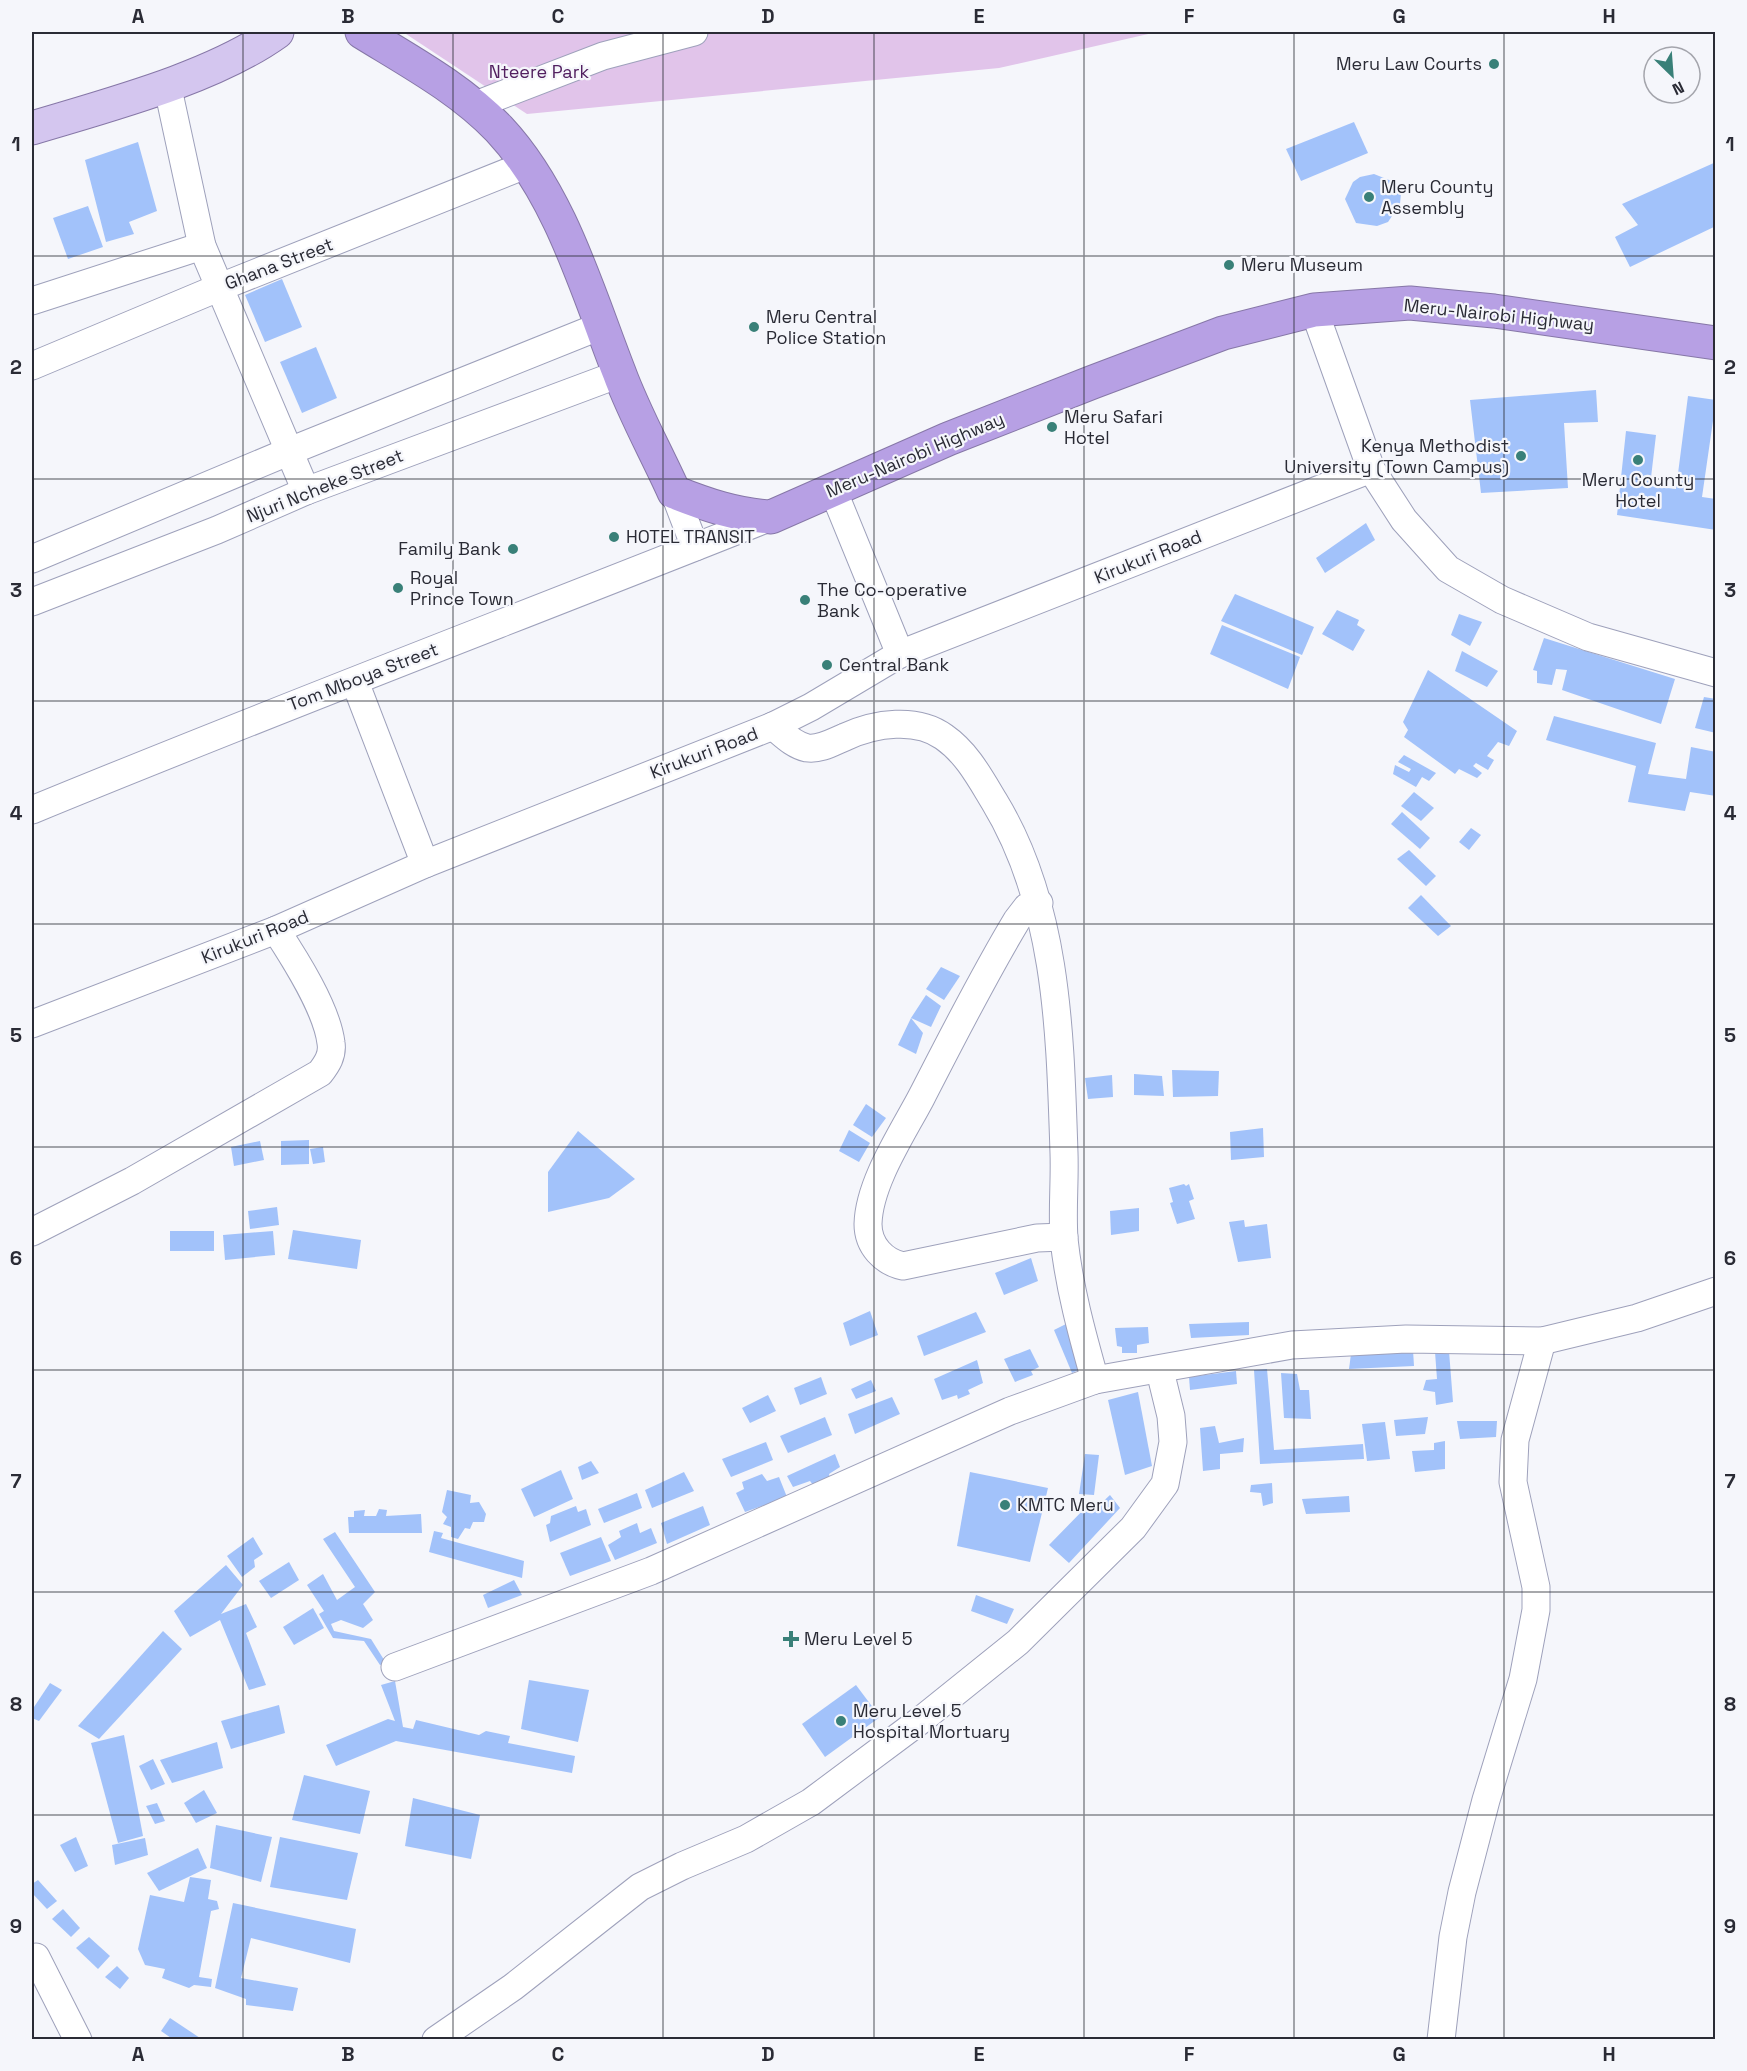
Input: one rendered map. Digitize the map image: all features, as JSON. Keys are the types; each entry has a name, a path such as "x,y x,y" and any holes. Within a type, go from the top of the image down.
{"highway":[{"path":"362,32 473,106 499,129 528,164 544,189 603,325 619,374 674,492 718,509 771,517"},
{"name":"Meru-Nairobi Highway","path":"771,517 948,439 1222,333 1314,310 1410,303 1494,311 1716,343"}],"main road":[{"path":"32,128 167,84 218,63 277,32"}],"street":[{"path":"473,106 603,56 694,32"},
{"path":"167,84 202,246 306,491"},
{"name":"Ghana Street","path":"32,366 218,288 528,164"},
{"path":"32,301 202,246"},
{"path":"1314,310 1371,469 1404,520 1448,569 1502,600 1588,637 1716,674"},
{"path":"32,559 290,451 603,325"},
{"name":"Njuri Ncheke Street","path":"32,602 218,530 306,491 619,374"},
{"name":"Kirukuri Road","path":"32,1024 276,930 425,864 773,726 812,707 900,654 1371,469"},
{"path":"833,490 900,654"},
{"path":"674,492 695,547"},
{"name":"Tom Mboya Street","path":"32,810 235,726 355,682 771,517"},
{"path":"355,682 425,864"},
{"path":"773,726 793,743 808,748 828,745 848,735 901,723 928,727 946,738 969,761 1014,835 1039,903 1049,943 1060,1070 1064,1237 1074,1305 1095,1380"},
{"path":"1039,903 1028,908 1017,920 966,1010 889,1159 878,1185 868,1226 877,1251 888,1263 903,1266 1037,1238 1064,1237"},
{"path":"32,1232 132,1180 320,1073 328,1062 332,1045 326,1024 296,960 276,930"},
{"path":"395,1667 651,1571 1010,1411 1095,1380 1161,1371 1292,1345 1406,1339 1542,1341 1637,1318 1716,1291"},
{"path":"1441,2040 1453,1937 1462,1892 1523,1679 1536,1610 1536,1587 1513,1482 1515,1440 1542,1341"},
{"path":"436,2040 513,1987 640,1887 682,1866 746,1839 811,1802 921,1720 1018,1642 1133,1528 1165,1484 1173,1442 1171,1416 1161,1371"},
{"path":"33,1955 78,2040"}],"green space":[{"name":"Nteere Park","path":"403,32 1157,32 999,68 527,114"}],"building":[{"path":"1354,122 1368,153 1301,181 1286,149"},
{"path":"138,142 157,211 129,222 134,234 106,242 85,160"},
{"path":"1716,162 1716,226 1630,267 1615,237 1638,225 1622,204"},
{"path":"1374,174 1394,182 1401,193 1400,204 1388,222 1377,226 1356,223 1345,199 1353,182 1360,177"},
{"path":"88,206 103,247 68,259 53,218"},
{"path":"282,279 302,327 265,342 245,295"},
{"path":"316,347 337,398 302,413 280,362"},
{"name":"Kenya Methodist University (Town Campus)","path":"1596,390 1598,422 1564,423 1568,488 1481,493 1470,400"},
{"name":"Meru County Hotel","path":"1688,396 1716,400 1702,497 1716,499 1716,530 1617,515 1626,431 1656,435 1650,486 1676,489"},
{"path":"1366,523 1375,540 1325,573 1316,558"},
{"path":"1235,594 1314,627 1302,655 1221,621"},
{"path":"1337,610 1359,620 1357,625 1365,630 1353,651 1322,634"},
{"path":"1459,614 1482,622 1470,646 1451,635"},
{"path":"1222,625 1300,657 1288,689 1210,654"},
{"path":"1544,638 1675,679 1661,724 1562,690 1567,670 1556,669 1552,685 1537,683 1537,671 1533,670"},
{"path":"1462,651 1498,671 1487,687 1455,671"},
{"path":"1428,670 1517,731 1509,746 1498,742 1487,756 1494,760 1488,770 1476,763 1473,766 1482,773 1477,778 1459,769 1455,774 1404,737 1408,730 1403,722"},
{"path":"1704,697 1716,699 1716,733 1695,728"},
{"path":"1554,716 1656,743 1648,774 1686,779 1691,747 1716,752 1716,796 1690,792 1685,811 1628,802 1636,766 1546,740"},
{"path":"1404,755 1436,773 1429,781 1422,777 1416,787 1393,774 1395,765 1409,772 1411,769 1398,762"},
{"path":"1414,792 1434,808 1421,821 1401,806"},
{"path":"1402,812 1430,838 1420,849 1391,824"},
{"path":"1471,828 1481,835 1469,850 1459,842"},
{"path":"1409,850 1436,876 1426,886 1397,859"},
{"path":"1421,895 1451,926 1438,936 1408,908"},
{"path":"941,967 960,976 944,1000 926,989"},
{"path":"926,995 941,1006 931,1027 911,1018"},
{"path":"911,1018 923,1033 916,1054 898,1045"},
{"path":"1172,1070 1219,1071 1218,1096 1173,1097"},
{"path":"1134,1074 1162,1076 1164,1096 1134,1095"},
{"path":"1112,1075 1113,1097 1088,1099 1085,1078"},
{"path":"866,1104 886,1118 872,1137 853,1125"},
{"path":"1263,1128 1264,1157 1231,1160 1230,1132"},
{"path":"849,1130 870,1143 859,1162 839,1151"},
{"path":"578,1131 635,1179 609,1198 548,1212 548,1172"},
{"path":"309,1140 309,1164 281,1165 281,1141"},
{"path":"260,1141 264,1160 234,1166 231,1147"},
{"path":"323,1147 325,1162 313,1164 310,1149"},
{"path":"1184,1184 1186,1186 1189,1184 1194,1199 1189,1201 1195,1219 1177,1224 1170,1203 1173,1202 1169,1188"},
{"path":"277,1207 279,1225 250,1229 248,1211"},
{"path":"1139,1208 1139,1231 1111,1235 1110,1211"},
{"path":"1244,1220 1245,1227 1267,1224 1271,1258 1238,1262 1229,1222"},
{"path":"293,1230 361,1240 357,1269 288,1259"},
{"path":"170,1231 214,1231 214,1251 170,1251"},
{"path":"273,1231 275,1255 225,1260 223,1235"},
{"path":"1031,1258 1038,1281 1004,1295 995,1273"},
{"path":"870,1311 878,1335 850,1346 843,1323"},
{"path":"976,1312 986,1332 924,1356 917,1336"},
{"path":"1249,1322 1249,1335 1191,1338 1189,1324"},
{"path":"1068,1323 1083,1368 1072,1373 1054,1330"},
{"path":"1148,1327 1149,1343 1137,1345 1137,1353 1122,1353 1122,1347 1117,1346 1115,1328"},
{"path":"1030,1349 1039,1367 1031,1371 1033,1375 1015,1382 1004,1359"},
{"path":"1413,1350 1414,1366 1349,1369 1351,1354"},
{"path":"1449,1351 1453,1402 1436,1405 1435,1392 1423,1390 1426,1380 1437,1379 1435,1352"},
{"path":"977,1360 983,1383 968,1390 970,1394 958,1399 957,1395 942,1400 934,1379"},
{"path":"1267,1369 1274,1450 1363,1444 1364,1459 1260,1464 1254,1370"},
{"path":"1236,1371 1237,1384 1190,1390 1189,1377"},
{"path":"1281,1373 1297,1374 1300,1390 1309,1390 1311,1419 1284,1418"},
{"path":"821,1377 827,1394 800,1405 794,1388"},
{"path":"871,1380 876,1391 856,1399 851,1389"},
{"path":"1138,1392 1152,1466 1125,1475 1108,1400"},
{"path":"768,1395 776,1411 750,1423 742,1408"},
{"path":"892,1397 900,1414 855,1434 848,1414"},
{"path":"825,1417 832,1435 788,1453 780,1436"},
{"path":"1428,1417 1425,1434 1396,1436 1394,1420"},
{"path":"1457,1421 1497,1421 1496,1437 1460,1439"},
{"path":"1385,1422 1390,1459 1367,1461 1362,1424"},
{"path":"1215,1426 1219,1443 1244,1438 1243,1452 1220,1454 1220,1469 1203,1471 1200,1428"},
{"path":"1445,1441 1445,1469 1415,1472 1412,1451 1434,1450 1434,1443"},
{"path":"766,1442 773,1460 731,1477 722,1459"},
{"path":"835,1454 840,1467 829,1474 831,1483 817,1490 810,1481 793,1487 787,1476"},
{"path":"1085,1454 1099,1455 1094,1495 1079,1494"},
{"path":"591,1461 599,1473 582,1480 578,1467"},
{"path":"561,1470 573,1499 534,1517 521,1489"},
{"path":"684,1472 694,1491 652,1508 645,1490"},
{"path":"970,1472 1048,1488 1030,1562 957,1546"},
{"path":"762,1474 767,1481 779,1477 787,1497 745,1512 736,1493 744,1489 742,1482"},
{"path":"1272,1483 1273,1503 1263,1506 1261,1493 1250,1492 1251,1485"},
{"path":"447,1490 471,1495 470,1503 479,1502 486,1514 484,1522 473,1522 470,1529 465,1528 458,1539 451,1537 451,1527 443,1524 447,1517 442,1512"},
{"path":"637,1493 642,1508 604,1523 598,1509"},
{"path":"1110,1495 1120,1508 1069,1563 1049,1545 1088,1505 1094,1510"},
{"path":"1349,1496 1350,1512 1306,1514 1302,1499"},
{"path":"576,1506 578,1512 586,1509 591,1525 550,1542 546,1525 550,1523 551,1516"},
{"path":"703,1506 710,1525 667,1544 661,1523"},
{"path":"379,1509 387,1510 386,1516 421,1514 422,1533 349,1533 348,1517 354,1517 354,1511 365,1510 364,1516 376,1516"},
{"path":"637,1523 640,1533 651,1528 657,1543 615,1560 608,1545 621,1537 619,1531"},
{"path":"434,1531 443,1533 441,1538 524,1561 522,1578 429,1552"},
{"path":"335,1532 375,1592 363,1604 373,1620 363,1628 341,1620 331,1624 334,1631 371,1639 386,1663 380,1665 364,1641 333,1638 319,1614 324,1611 307,1585 323,1574 337,1600 355,1587 323,1539"},
{"path":"253,1537 263,1554 254,1560 255,1567 242,1577 227,1556"},
{"path":"601,1537 611,1561 570,1576 560,1553"},
{"path":"289,1562 299,1580 271,1598 259,1581"},
{"path":"226,1565 243,1585 221,1614 246,1604 257,1627 246,1633 266,1685 249,1690 220,1620 190,1637 174,1611"},
{"path":"514,1580 522,1595 488,1608 483,1595"},
{"path":"976,1595 1014,1609 1007,1624 971,1611"},
{"path":"313,1608 324,1628 294,1645 283,1627"},
{"path":"163,1631 182,1649 99,1739 78,1726"},
{"path":"529,1680 589,1690 578,1742 521,1729"},
{"path":"395,1681 403,1727 413,1729 416,1720 479,1735 486,1731 510,1736 508,1743 575,1756 572,1773 396,1741 336,1766 326,1745 388,1719 395,1721 381,1685"},
{"path":"50,1683 62,1690 39,1721 32,1718 32,1710"},
{"name":"Meru Level 5 Hospital Mortuary","path":"856,1685 880,1717 825,1757 802,1724"},
{"path":"279,1705 285,1733 231,1749 221,1721"},
{"path":"124,1735 143,1836 118,1843 91,1743"},
{"path":"217,1742 223,1768 172,1783 160,1760"},
{"path":"153,1759 165,1784 151,1790 139,1766"},
{"path":"304,1775 370,1791 360,1834 292,1820"},
{"path":"204,1790 217,1813 196,1823 184,1803"},
{"path":"413,1798 480,1815 471,1859 405,1846"},
{"path":"157,1803 165,1821 155,1824 146,1806"},
{"path":"216,1825 272,1837 261,1882 210,1868"},
{"path":"76,1837 88,1866 75,1872 60,1845"},
{"path":"280,1837 358,1853 347,1900 270,1887"},
{"path":"145,1838 148,1855 115,1865 112,1845"},
{"path":"198,1848 207,1868 159,1891 147,1873"},
{"path":"190,1877 211,1880 208,1899 217,1901 219,1909 211,1911 199,1977 212,1979 211,1987 194,1985 189,1988 162,1978 165,1969 145,1965 138,1949 150,1895 184,1902"},
{"path":"38,1880 57,1901 47,1909 32,1893 32,1884"},
{"path":"233,1903 356,1929 350,1963 251,1938 241,1978 298,1988 293,2011 246,2005 246,1999 215,1988"},
{"path":"63,1909 80,1928 71,1937 52,1919"},
{"path":"89,1937 110,1956 98,1969 76,1948"},
{"path":"117,1966 129,1978 120,1989 105,1977"},
{"path":"170,2018 203,2040 174,2040 161,2031"}],"place":[{"name":"Meru Law Courts","path":"1494,64"},
{"name":"Meru County Assembly","path":"1369,197"},
{"name":"Meru Museum","path":"1229,265"},
{"name":"Meru Central Police Station","path":"754,327"},
{"name":"Meru Safari Hotel","path":"1052,427"},
{"name":"Kenya Methodist University (Town Campus)","path":"1521,456"},
{"name":"Meru County Hotel","path":"1638,460"},
{"name":"HOTEL TRANSIT","path":"614,537"},
{"name":"Family Bank","path":"513,549"},
{"name":"Royal Prince Town","path":"398,588"},
{"name":"The Co-operative Bank","path":"805,600"},
{"name":"Central Bank","path":"827,665"},
{"name":"KMTC Meru","path":"1005,1505"},
{"name":"Meru Level 5","path":"791,1639"},
{"name":"Meru Level 5 Hospital Mortuary","path":"841,1721"}]}
